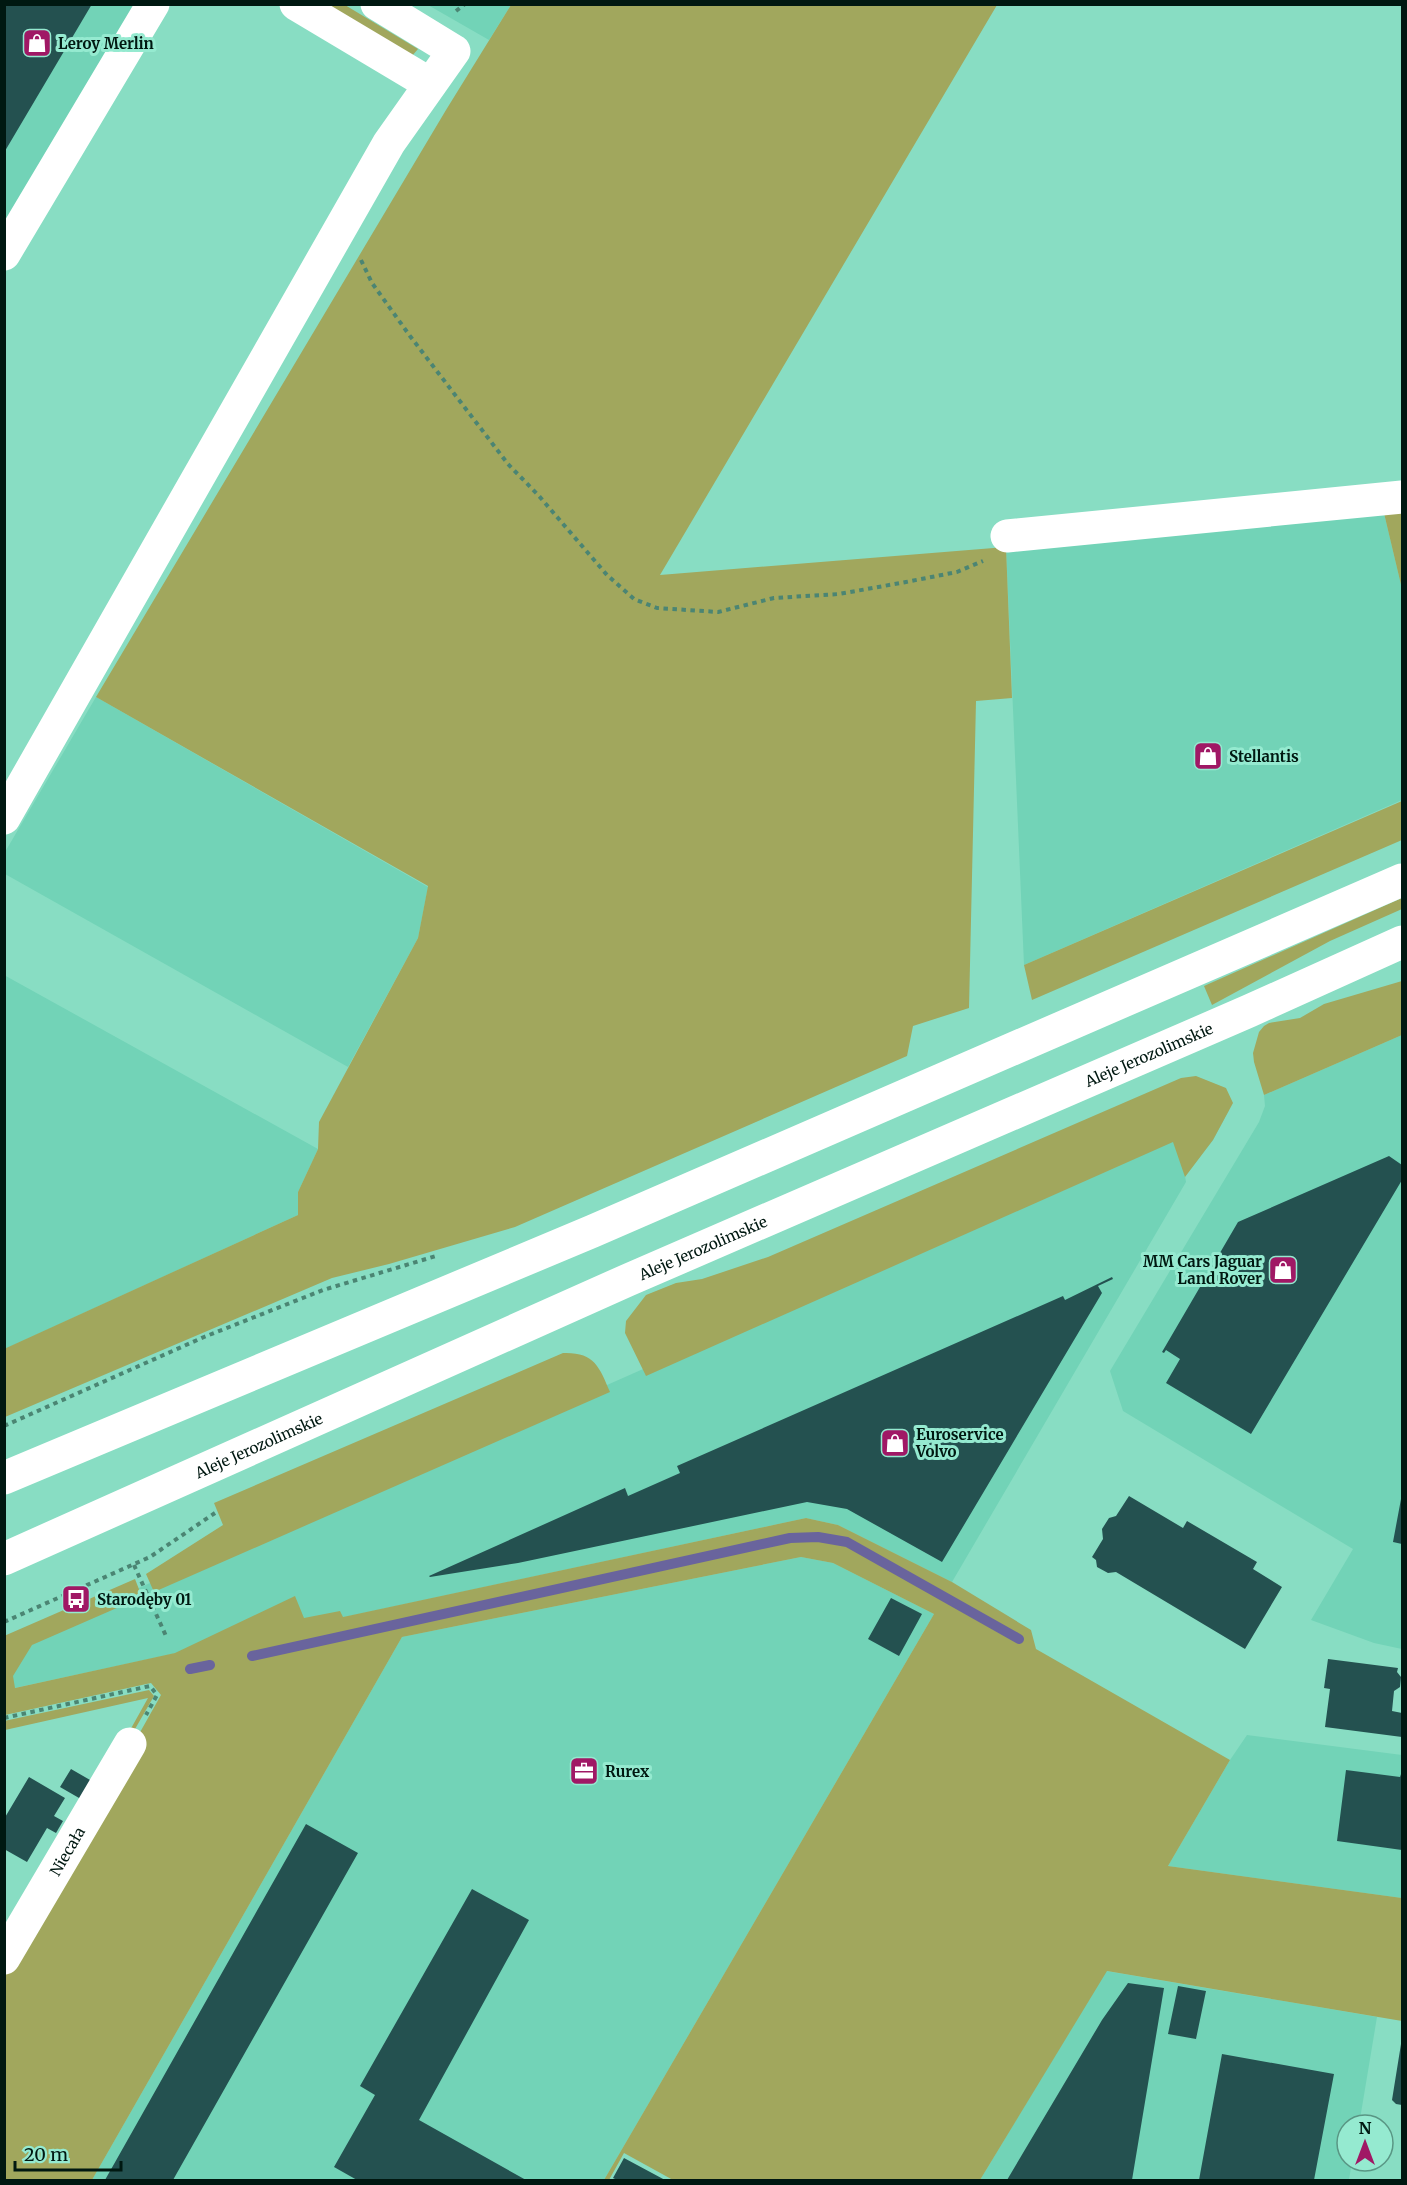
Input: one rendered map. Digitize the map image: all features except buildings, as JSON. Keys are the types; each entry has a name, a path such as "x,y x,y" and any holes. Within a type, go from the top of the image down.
{"main road":[{"path":"4,254 153,4"},
{"path":"296,4 430,84"},
{"path":"4,818 389,143 454,51 377,4"},
{"path":"1007,536 1402,497"},
{"path":"4,1478 593,1231 1402,880"},
{"name":"Aleje Jerozolimskie","path":"4,1559 628,1280 1249,1011 1402,942"},
{"name":"Niecała","path":"4,1958 130,1744"}],"path":[{"path":"343,225 372,283 501,456 546,503 607,575 634,599 657,608 718,612 774,598 839,594 957,572 984,560 995,552 1007,536"},
{"path":"4,1622 150,1557 215,1513"},
{"path":"134,1565 166,1636"},
{"path":"4,1718 150,1686 157,1695 130,1744"}],"shaded area":[{"path":"5,5 136,5 5,227"},
{"path":"325,5 345,5 418,49 412,56"},
{"path":"428,5 511,5 489,40"},
{"path":"511,5 997,5 660,575 1006,547 1012,698 976,701 969,1008 913,1026 907,1056 515,1227 389,1264 332,1278 5,1417 4,1349 298,1215 298,1192 318,1149 319,1122 418,938 428,886 96,697"},
{"path":"1402,506 1402,589 1383,509"},
{"name":"Stellantis","path":"1383,509 1402,589 1402,800 1024,965 1006,547"},
{"path":"96,697 428,887 418,938 348,1067 5,874 5,852"},
{"path":"1402,801 1402,840 1032,1000 1024,965"},
{"path":"1402,898 1402,909 1330,941 1212,1005 1204,986"},
{"path":"4,975 318,1149 298,1192 298,1215 5,1349"},
{"path":"1402,981 1402,1035 1264,1095 1253,1053 1259,1032 1264,1026 1269,1023 1300,1018 1324,1004"},
{"path":"1402,1035 1402,1649 1374,1643 1311,1620 1353,1549 1123,1411 1110,1371 1259,1122 1265,1106 1264,1095"},
{"path":"1196,1076 1226,1088 1233,1103 1213,1140 1185,1177 1173,1142 646,1376 625,1333 626,1321 646,1295 676,1283 702,1279 768,1257 1181,1078"},
{"path":"1229,1110 1213,1140 1185,1176 1186,1182 952,1582 838,1525 806,1518 5,1690 4,1649"},
{"path":"563,1353 582,1355 594,1362 610,1392 154,1592 146,1574 223,1525 214,1503"},
{"path":"806,1518 838,1525 952,1582 1031,1630 1036,1649 1230,1760 1168,1866 1402,1898 1402,2021 1107,1971 980,2180 673,2180 624,2153 609,2180 604,2180 934,1614 833,1563 801,1557 402,1637 92,2180 5,2180 5,1972 161,1695 151,1683 5,1715 4,1636 135,1579 142,1597 32,1645 13,1676 15,1688 175,1653 295,1596 304,1618 340,1611 343,1617"},
{"name":"Rurex","path":"801,1557 833,1563 934,1614 604,2180 92,2180 402,1637"},
{"path":"149,1690 154,1696 127,1743 124,1741 148,1698 5,1730 4,1721"},
{"path":"1247,1735 1402,1755 1402,1898 1168,1866"},
{"path":"1106,1971 1377,2017 1361,2113 1335,2113 1335,2173 1350,2173 1349,2180 980,2180"}],"waterway":[{"path":"252,1656 790,1538 818,1537 847,1542 1019,1639"},
{"path":"190,1669 210,1665"}],"place":[{"name":"Leroy Merlin","path":"37,43"},
{"name":"Stellantis","path":"1208,756"},
{"name":"MM Cars Jaguar Land Rover","path":"1283,1270"},
{"name":"Euroservice Volvo","path":"895,1443"},
{"name":"Starodęby 01","path":"76,1599"},
{"name":"Rurex","path":"584,1771"}]}
